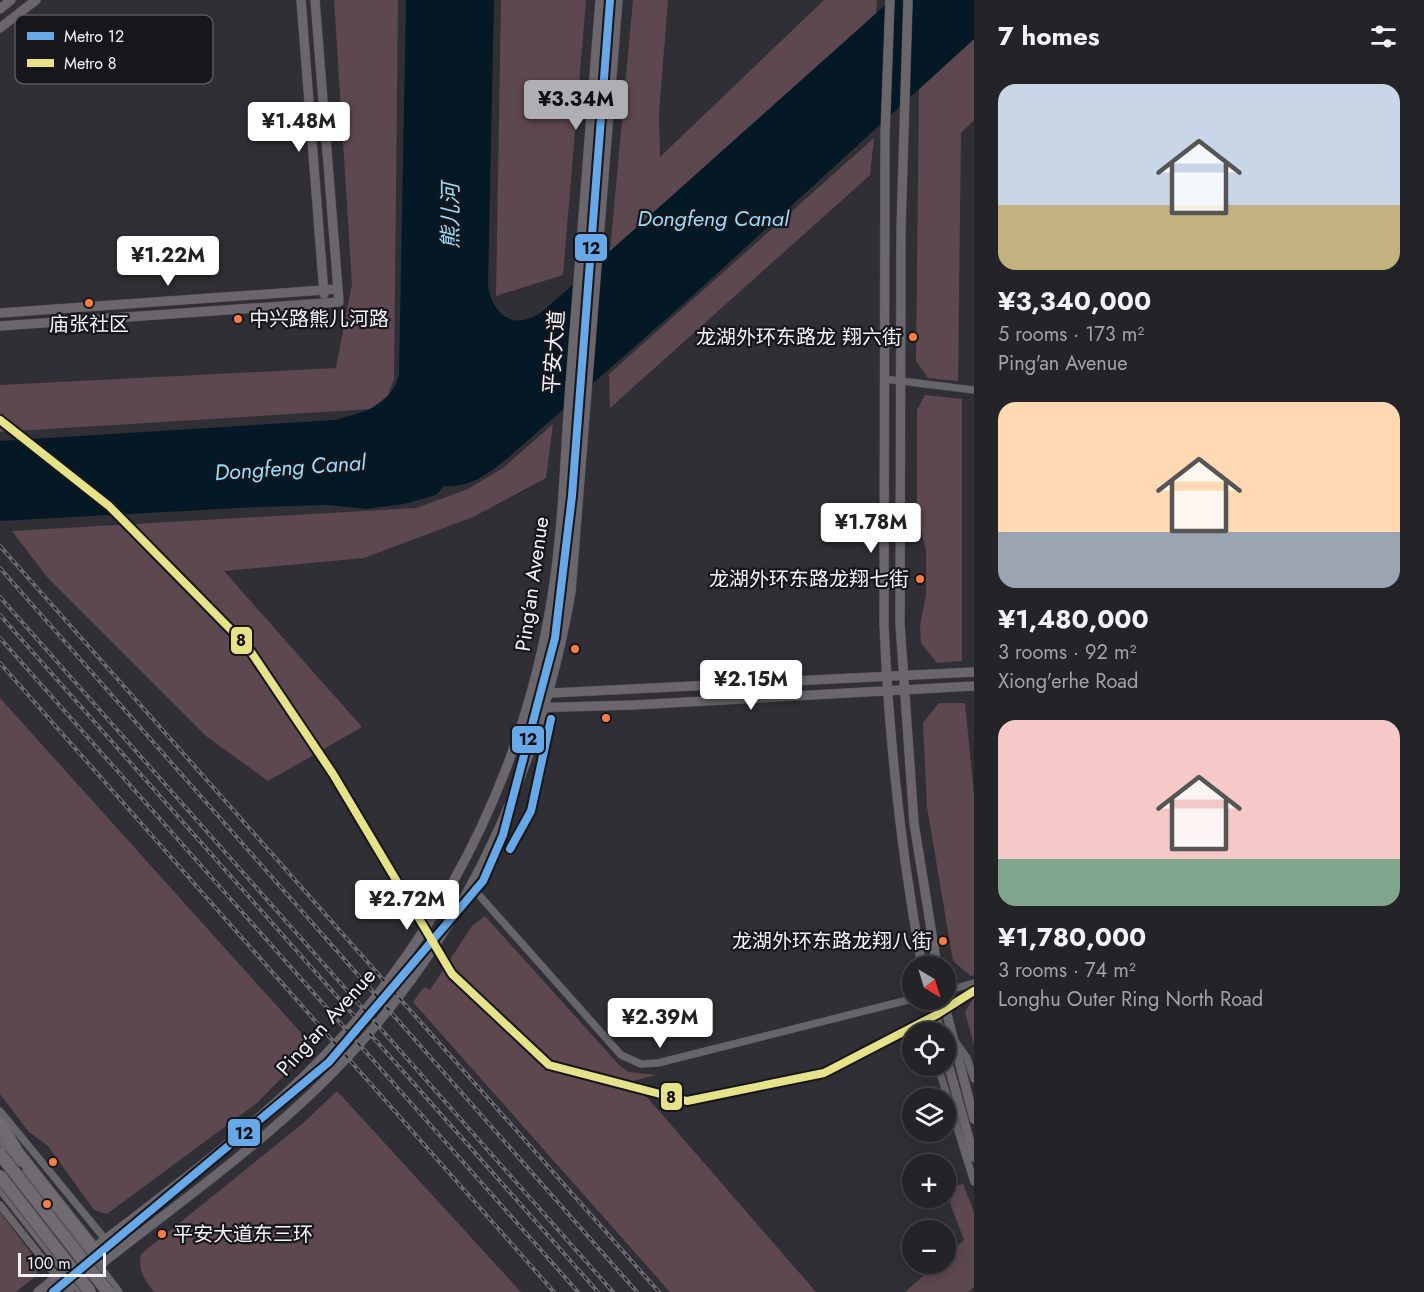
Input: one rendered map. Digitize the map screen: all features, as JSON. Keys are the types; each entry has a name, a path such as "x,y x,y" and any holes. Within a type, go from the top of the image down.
{"highway":[{"path":"0,1122 18,1154 90,1250"},
{"path":"0,1154 108,1292"},
{"path":"0,1176 90,1292"}],"main road":[{"path":"0,9 11,0"},
{"path":"17,15 36,0"},
{"path":"301,0 325,303"},
{"path":"0,326 339,302 315,0"},
{"name":"平安大道","path":"566,441 600,0"},
{"name":"平安大道","path":"583,442 618,0"},
{"path":"890,0 885,136 886,677 899,825 920,956"},
{"path":"908,0 903,119 902,676 914,823 935,956"},
{"path":"0,28 15,16"},
{"path":"0,313 338,289"},
{"name":"Ping‘an Avenue","path":"38,1292 274,1104 327,1053 386,984 447,894 472,850 504,775 531,694 553,590 566,441"},
{"name":"Ping‘an Avenue","path":"66,1292 79,1288 98,1266 253,1145 333,1072 400,994 471,886 513,800 549,694 571,592 583,442"},
{"path":"531,694 974,672"},
{"path":"527,708 974,686"},
{"path":"956,1052 974,1119"},
{"path":"951,1076 974,1157"},
{"path":"0,1139 90,1250 98,1266 118,1292"},
{"path":"0,1188 79,1288"}],"street":[{"path":"885,379 974,390"},
{"path":"471,886 621,1055 635,1063 658,1063 902,1002"},
{"path":"956,988 974,983"},
{"path":"956,1043 967,1058 974,1078"},
{"path":"941,1076 974,1182"},
{"path":"0,1111 105,1239"},
{"path":"0,1205 57,1277"}],"shaded area":[{"path":"334,0 398,0 394,379 388,395 371,409 0,432 0,385 336,368 352,284"},
{"path":"501,0 586,0 563,275 496,296"},
{"path":"633,0 668,0 659,113 660,157 824,0 877,0 876,14 610,251"},
{"path":"974,39 974,120 961,133 958,381 928,378 916,361 919,89"},
{"path":"874,138 870,175 610,408 609,374"},
{"path":"925,395 962,399 962,661 937,663 921,643 920,626 926,595 926,550 917,517 917,410"},
{"path":"553,424 546,478 473,517 364,558 224,571 362,727 268,781 206,736 47,577 12,531 416,508 468,489 503,468"},
{"path":"0,698 313,1046 257,1103 107,1214 94,1210 48,1146 29,1132 0,1094"},
{"path":"939,703 965,703 974,795 974,975 971,976 956,964 956,956 952,956 927,807 923,723"},
{"path":"485,916 620,1066 629,1072 656,1075 633,1081 816,1292 670,1292 413,1002 424,987 430,990 472,926"},
{"path":"974,997 974,1045 965,1012"},
{"path":"337,1091 521,1292 154,1292 141,1270 141,1254 302,1124"},
{"path":"963,1184 974,1212 974,1287 968,1292 905,1292 925,1274 956,1274 956,1247 964,1240 952,1208 956,1208 956,1186"},
{"path":"0,1212 37,1261 37,1275 16,1292 0,1292"}],"water":[{"path":"406,0 494,0 488,285 497,308 508,318 515,320 533,317 544,310 891,0 974,0 974,39 689,299 509,457 471,482 444,486 436,495 404,504 366,509 327,505 258,507 0,521 0,441 335,420 366,411 389,394 399,375"}],"railway":[{"path":"0,546 659,1292"},
{"path":"0,568 637,1292"},
{"path":"0,597 613,1292"},
{"path":"0,615 598,1292"},
{"path":"0,638 578,1292"},
{"path":"0,663 554,1292"}],"metro line":[{"name":"12","path":"53,1292 329,1062 483,881 503,835 555,638 572,496 610,0"},
{"name":"8","path":"0,420 109,506 247,646 333,774 452,974 549,1065 687,1101 824,1073 936,1015 974,991"},
{"name":"12","path":"510,849 531,811 551,719"}],"place":[{"name":"庙张社区","path":"89,303"},
{"name":"中兴路熊儿河路","path":"238,319"},
{"name":"龙湖外环东路龙 翔六街","path":"913,337"},
{"name":"龙湖外环东路龙翔七街","path":"920,579"},
{"name":"龙湖外环东路龙翔八街","path":"943,941"},
{"name":"平安大道东三环","path":"162,1234"}],"water label":[{"name":"熊儿河","path":"450,216"},
{"name":"Dongfeng Canal","path":"713,218"},
{"name":"Dongfeng Canal","path":"290,467"}]}
